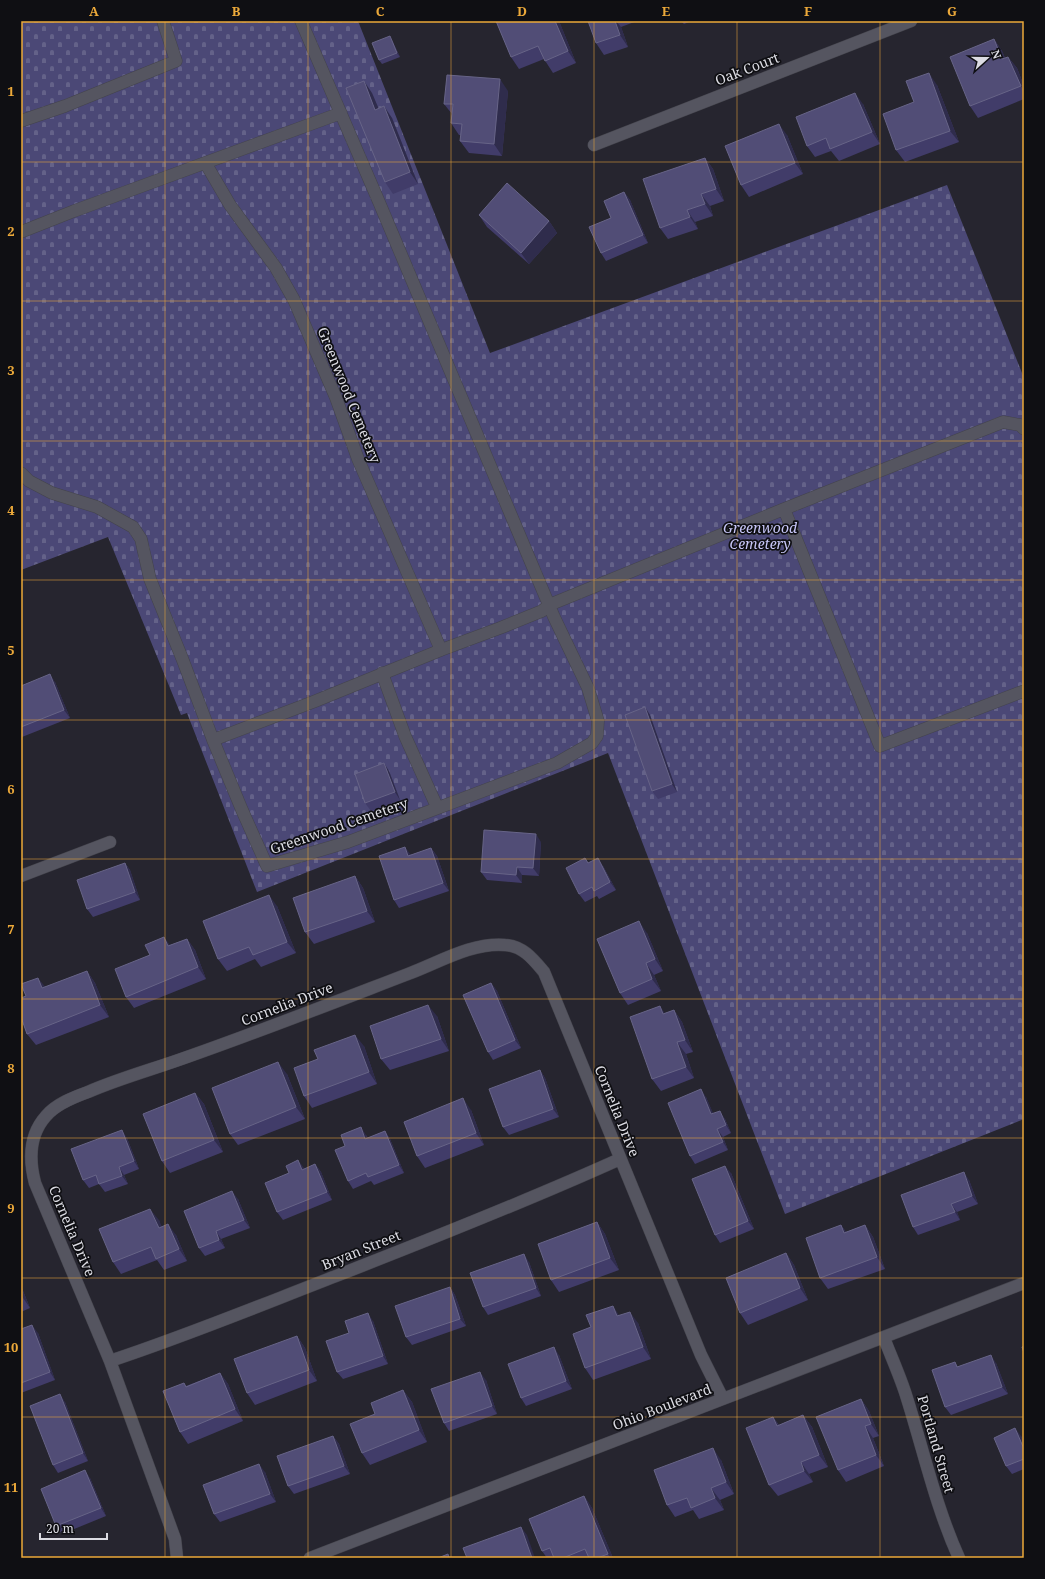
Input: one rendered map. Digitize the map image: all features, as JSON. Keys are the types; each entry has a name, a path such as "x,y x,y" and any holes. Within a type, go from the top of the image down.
{"street":[{"path":"21,121 65,106 176,60 163,21"},
{"name":"Greenwood Cemetery","path":"21,473 29,481 52,493 97,507 133,527 141,539 150,579 182,658 212,740 267,866 348,842 557,762 592,743 597,736 598,720 588,688 549,605 301,21"},
{"name":"Oak Court","path":"594,145 911,21"},
{"path":"21,232 74,211 206,164 341,113"},
{"name":"Greenwood Cemetery","path":"206,164 230,205 276,268 294,300 336,398 358,459 441,650"},
{"path":"212,740 313,702 441,650 507,626 542,611 549,605 1003,422 1020,425 1024,429"},
{"path":"784,509 880,746 1024,691"},
{"path":"382,673 405,736 437,807"},
{"path":"21,876 110,842"},
{"name":"Cornelia Drive","path":"177,1558 175,1539 110,1361 35,1183 30,1166 32,1144 38,1127 46,1115 69,1100 116,1080 186,1057 417,971 464,951 486,946 505,944 521,949 532,957 544,972 701,1355 723,1399"},
{"name":"Bryan Street","path":"110,1361 168,1342 384,1257 580,1177 620,1159"},
{"name":"Ohio Boulevard","path":"310,1558 1024,1283"},
{"name":"Portland Street","path":"884,1338 905,1392 934,1494 959,1558"}],"green space":[{"name":"Greenwood Cemetery","path":"21,21 358,21 490,353 947,185 1024,378 1024,1119 785,1214 608,753 257,892 187,713 181,715 108,537 21,570"}],"building":[{"path":"496,21 555,21 568,51 545,61 538,46 511,57"},
{"path":"588,21 615,21 620,35 596,43"},
{"path":"390,36 397,53 379,60 372,43"},
{"path":"994,39 1002,59 1008,57 1021,86 970,106 950,57"},
{"path":"929,73 950,131 896,150 883,114 914,102 906,81"},
{"path":"447,75 500,79 494,144 460,141 462,124 451,123 453,104 444,104"},
{"path":"364,81 375,110 384,106 410,172 385,182 346,88"},
{"path":"855,93 872,132 830,149 826,138 807,146 796,117"},
{"path":"779,124 795,163 741,185 725,146"},
{"path":"705,158 716,189 701,194 705,204 687,210 690,217 660,228 643,179"},
{"path":"507,183 549,221 521,253 479,215"},
{"path":"624,192 643,235 601,253 589,227 611,218 604,201"},
{"path":"50,674 64,710 21,727 21,686"},
{"path":"645,707 672,784 652,791 625,715"},
{"path":"384,763 395,792 365,803 355,774"},
{"path":"484,830 536,834 533,868 517,867 516,875 481,872"},
{"path":"405,847 408,856 431,848 443,883 394,900 379,856"},
{"path":"585,858 588,863 598,858 610,882 594,891 592,887 579,894 566,868"},
{"path":"125,863 135,892 87,909 77,880"},
{"path":"355,876 367,911 305,932 293,898"},
{"path":"269,895 287,942 253,955 249,947 218,959 203,921"},
{"path":"639,921 655,959 646,963 652,979 620,993 597,939"},
{"path":"164,937 168,946 187,939 198,967 126,997 115,969 150,955 145,945"},
{"path":"87,971 100,1005 27,1034 21,1017 21,998 26,996 21,984 38,978 42,988"},
{"path":"491,983 515,1040 488,1052 463,995"},
{"path":"428,1005 441,1039 381,1059 370,1026"},
{"path":"660,1006 663,1014 674,1010 685,1040 677,1042 686,1067 652,1079 630,1017"},
{"path":"355,1035 369,1072 304,1096 294,1068 318,1059 314,1050"},
{"path":"278,1062 296,1107 230,1134 212,1088"},
{"path":"540,1070 553,1109 503,1127 489,1089"},
{"path":"701,1089 711,1114 720,1111 726,1125 717,1129 723,1142 690,1156 668,1103"},
{"path":"195,1093 214,1140 162,1161 143,1114"},
{"path":"463,1098 476,1133 417,1156 404,1122"},
{"path":"361,1127 365,1139 385,1131 399,1165 368,1177 366,1173 348,1181 335,1150 345,1146 341,1135"},
{"path":"122,1130 134,1161 119,1167 122,1176 99,1184 96,1175 83,1180 71,1149"},
{"path":"298,1160 302,1170 315,1164 327,1192 277,1212 265,1183 289,1173 286,1166"},
{"path":"725,1166 748,1221 715,1235 692,1179"},
{"path":"964,1172 972,1196 951,1204 955,1212 913,1227 901,1195"},
{"path":"232,1191 244,1220 216,1231 219,1240 199,1248 184,1211"},
{"path":"150,1209 159,1228 168,1224 179,1249 156,1259 151,1247 113,1262 99,1229"},
{"path":"597,1222 610,1258 551,1280 538,1244"},
{"path":"841,1225 844,1233 865,1225 877,1257 820,1278 806,1238"},
{"path":"786,1253 800,1288 740,1313 726,1278"},
{"path":"524,1254 536,1288 483,1307 470,1273"},
{"path":"450,1287 460,1319 406,1337 395,1306"},
{"path":"613,1306 617,1316 630,1312 643,1347 585,1368 573,1334 591,1327 586,1315"},
{"path":"368,1313 383,1356 337,1372 326,1341 349,1333 345,1321"},
{"path":"32,1325 50,1372 21,1383 21,1329"},
{"path":"297,1336 309,1370 247,1393 234,1359"},
{"path":"554,1347 566,1381 521,1398 508,1364"},
{"path":"991,1355 1002,1387 945,1407 932,1370 955,1362 957,1367"},
{"path":"480,1372 492,1406 444,1423 431,1389"},
{"path":"220,1373 235,1409 180,1432 163,1391 184,1383 186,1387"},
{"path":"403,1390 419,1430 362,1453 350,1424 375,1414 371,1403"},
{"path":"60,1394 83,1453 53,1465 30,1406"},
{"path":"861,1399 871,1424 865,1426 876,1455 838,1470 816,1417"},
{"path":"803,1415 819,1455 801,1462 804,1471 769,1485 746,1428 773,1417 777,1426"},
{"path":"1015,1428 1024,1449 1024,1459 1006,1466 994,1438"},
{"path":"333,1436 344,1466 288,1486 277,1456"},
{"path":"713,1448 726,1482 711,1488 715,1498 691,1508 687,1498 667,1505 654,1470"},
{"path":"259,1464 270,1494 214,1514 203,1485"},
{"path":"85,1470 101,1508 56,1526 41,1489"},
{"path":"584,1496 608,1554 597,1558 589,1558 585,1549 563,1558 554,1558 550,1548 542,1551 529,1519"},
{"path":"521,1527 532,1558 467,1558 463,1548"},
{"path":"448,1554 449,1558 438,1558"}]}
